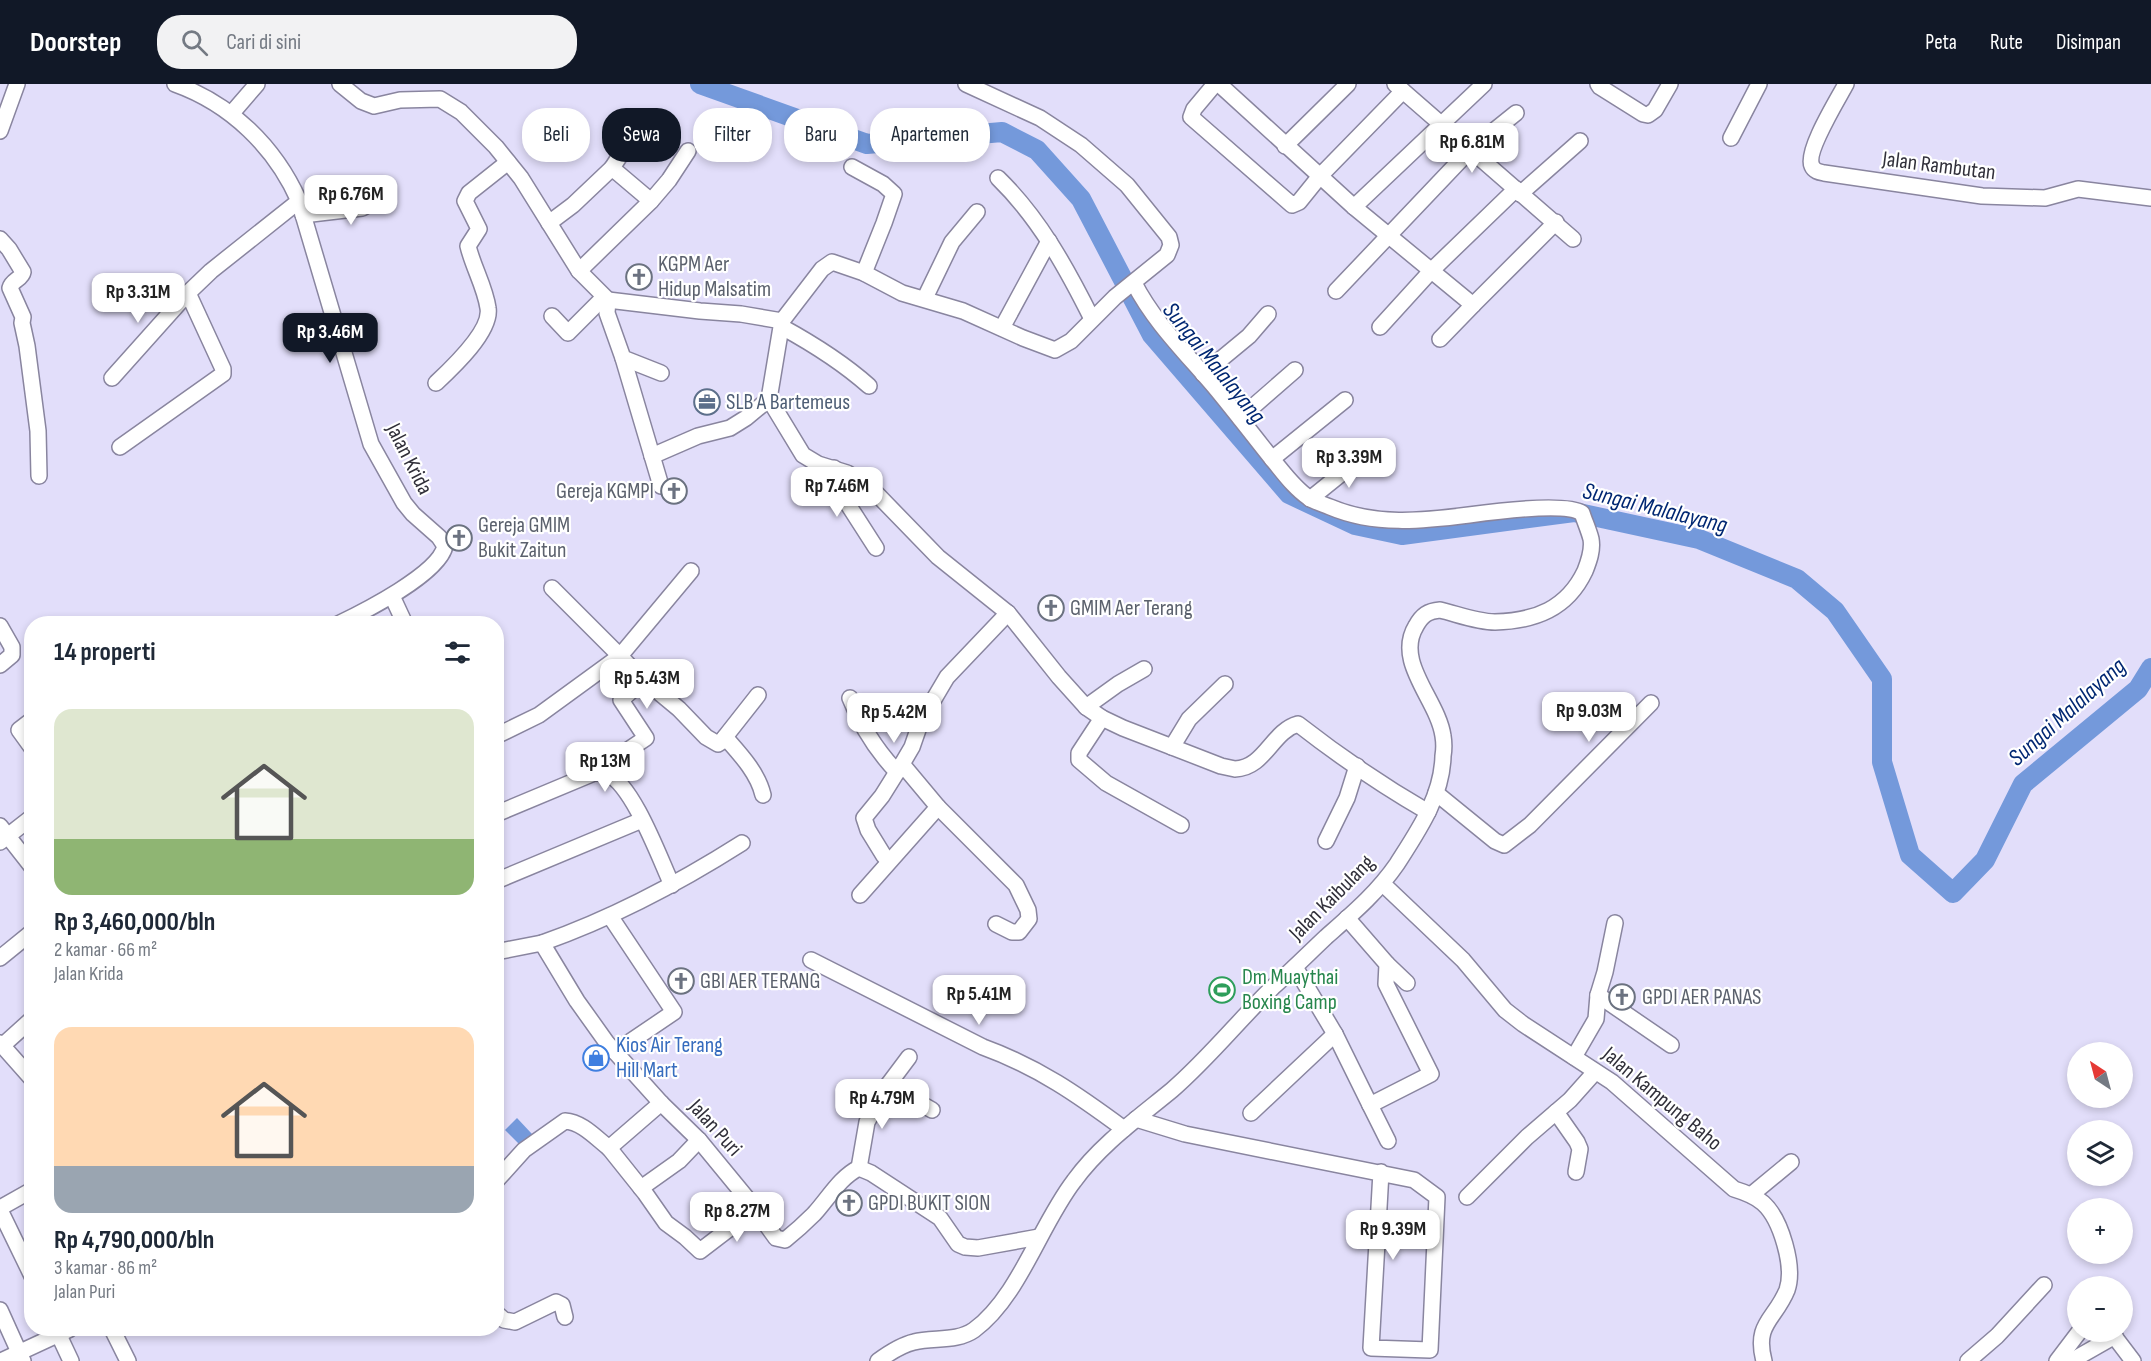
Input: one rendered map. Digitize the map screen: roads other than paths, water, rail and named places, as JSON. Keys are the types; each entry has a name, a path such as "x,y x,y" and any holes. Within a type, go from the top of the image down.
{"street":[{"path":"0,131 17,84"},
{"name":"Jalan Krida","path":"175,84 232,113 261,142 291,183 301,208 371,444 404,503 439,537 445,546 442,554 427,569 392,596"},
{"path":"232,113 257,84"},
{"path":"340,84 352,95 374,106 400,100 440,99 461,112 521,178 579,271 606,298 700,311 741,314 782,324 844,364 869,386"},
{"path":"652,456 698,436 730,428 769,399 782,324 828,263 832,261 864,273 903,293 963,311 1055,350 1071,341 1115,297 1167,255 1171,245 1169,237 1127,185 1081,145 1040,118 966,84"},
{"path":"1473,305 1354,207 1320,176 1217,84 1191,114 1194,120 1292,205 1299,202 1320,176 1400,87 1439,124 1556,222 1573,239"},
{"path":"1286,146 1348,84"},
{"path":"1354,207 1439,124 1484,84"},
{"path":"1598,84 1648,115 1655,110 1670,84"},
{"path":"1731,138 1759,84"},
{"name":"Jalan Rambutan","path":"1846,84 1812,150 1814,170 1982,196 2044,198 2078,189 2151,198"},
{"path":"1336,291 1470,150 1516,113"},
{"path":"1380,327 1431,272 1518,191 1580,141"},
{"path":"579,271 651,201 669,180 688,151"},
{"path":"436,383 488,323 487,300 468,246 479,229 465,201 468,193 508,162"},
{"path":"549,223 573,205 616,162"},
{"path":"852,167 883,184 894,194 864,273"},
{"path":"612,168 651,201"},
{"path":"998,178 1049,241 1071,277 1092,319"},
{"path":"112,378 188,293 212,271 301,208 362,208 385,196"},
{"path":"925,298 952,242 977,212"},
{"path":"1440,339 1556,222"},
{"path":"0,239 24,272 10,288 23,317 38,430 39,476"},
{"path":"1002,328 1049,241"},
{"path":"1132,284 1272,459 1297,488 1310,499 1367,453"},
{"path":"120,447 223,374 223,369 188,293"},
{"path":"552,316 568,333 606,298"},
{"path":"606,298 607,313 623,358 661,486"},
{"path":"1203,374 1256,330 1268,314"},
{"path":"623,358 661,373"},
{"path":"1240,418 1295,370"},
{"path":"769,399 803,455 818,464 856,477 870,487 938,557 1008,613 1059,677 1086,707 1102,718 1221,766 1243,769 1260,759 1289,727 1298,724 1393,792 1428,812"},
{"path":"1272,459 1345,400"},
{"path":"834,468 849,506 876,548"},
{"name":"Jalan Kaibulang","path":"878,1361 895,1349 914,1342 958,1336 975,1329 1016,1281 1039,1237 1082,1170 1130,1124 1174,1088 1295,967 1383,884 1421,827 1436,793 1443,759 1443,735 1434,710 1414,670 1409,642 1416,626 1425,614 1440,610 1492,622 1537,616 1567,598 1579,583 1590,555 1592,541 1582,513 1576,510 1541,508 1402,521 1381,520 1338,511 1310,499"},
{"path":"504,732 539,716 620,656 692,571"},
{"path":"552,588 644,680 679,709 712,742 718,744 725,737 758,694"},
{"path":"353,616 392,596 401,616"},
{"path":"884,856 868,830 864,818 882,796 912,747 921,721 947,677 1008,613"},
{"path":"0,626 12,647 12,655 0,665"},
{"path":"1086,707 1144,669"},
{"path":"504,811 594,773 646,738 621,700 644,680"},
{"path":"1172,747 1189,719 1225,684"},
{"path":"850,698 858,720 883,758 899,768 1016,885 1028,910 1029,919 1019,932 1012,932 996,924"},
{"path":"1436,793 1495,841 1504,845 1509,843 1544,812 1651,704"},
{"path":"1102,718 1079,753 1079,760 1106,783 1181,825"},
{"path":"725,737 749,767 763,795"},
{"path":"1326,841 1347,798 1357,766"},
{"path":"594,773 609,774 634,802 672,885"},
{"path":"852,812 882,796"},
{"path":"860,895 938,807"},
{"path":"504,878 642,820"},
{"path":"24,822 3,835 24,858"},
{"path":"504,950 542,942 610,916 704,868 742,843"},
{"name":"Jalan Kampung Baho","path":"1383,884 1464,960 1505,1010 1612,1082 1734,1189 1751,1195 1764,1204 1780,1229 1790,1270 1787,1289 1778,1307 1766,1323 1761,1336 1764,1361"},
{"path":"610,916 674,1012 615,1052"},
{"path":"1347,918 1387,964 1407,983"},
{"path":"1574,1057 1594,1024 1598,995 1615,923"},
{"path":"0,958 24,938"},
{"name":"Jalan Puri","path":"542,942 577,1001 615,1052 661,1103 699,1140 776,1238 785,1240 814,1214 846,1178 859,1168"},
{"path":"812,960 983,1047 1013,1058 1130,1124 1381,1172 1414,1180 1437,1197 1430,1350 1371,1348 1381,1172"},
{"path":"1370,1106 1431,1074 1386,984 1387,964"},
{"path":"1295,967 1335,1034 1388,1141"},
{"path":"1598,995 1671,1045"},
{"path":"24,1025 1,1044 24,1070"},
{"path":"1251,1113 1335,1034"},
{"path":"909,1057 888,1085 867,1122 859,1168 940,1218 958,1244 965,1247 978,1248 1039,1237"},
{"path":"1467,1197 1527,1137 1570,1100 1595,1072"},
{"path":"888,1085 932,1110"},
{"path":"609,1148 661,1103"},
{"path":"1556,1112 1580,1149 1576,1172"},
{"path":"504,1172 524,1150 565,1121 572,1121 609,1148 666,1223 685,1236 700,1251 755,1209"},
{"path":"641,1188 679,1161 699,1140"},
{"path":"1751,1195 1791,1162"},
{"path":"24,1195 0,1209 24,1259"},
{"path":"1976,1359 2044,1285"},
{"path":"504,1320 515,1323 556,1302 562,1305 565,1317"},
{"path":"0,1310 21,1357"},
{"path":"0,1361 21,1357 54,1336"},
{"path":"64,1336 71,1361"},
{"path":"116,1336 128,1361"},
{"path":"2057,1361 2071,1342"},
{"path":"2070,1361 2100,1342"},
{"path":"2119,1342 2133,1361"}],"water":[{"path":"517,1118 532,1134 521,1146 505,1130"}],"waterway":[{"name":"Sungai Malalayang","path":"700,84 867,144 1002,132 1037,150 1081,199 1152,335 1289,494 1355,525 1402,535 1574,512 1699,539 1797,579 1835,611 1882,679 1882,762 1910,855 1953,893 1985,860 2023,784 2138,689 2151,668"}],"place":[{"name":"KGPM Aer Hidup Malsatim","path":"639,277"},
{"name":"SLB A Bartemeus","path":"707,402"},
{"name":"Gereja KGMPI","path":"674,491"},
{"name":"Gereja GMIM Bukit Zaitun","path":"459,538"},
{"name":"GMIM Aer Terang","path":"1051,608"},
{"name":"GBI AER TERANG","path":"681,981"},
{"name":"Dm Muaythai Boxing Camp","path":"1222,990"},
{"name":"GPDI AER PANAS","path":"1622,997"},
{"name":"Kios Air Terang Hill Mart","path":"596,1058"},
{"name":"GPDI BUKIT SION","path":"849,1203"}]}
